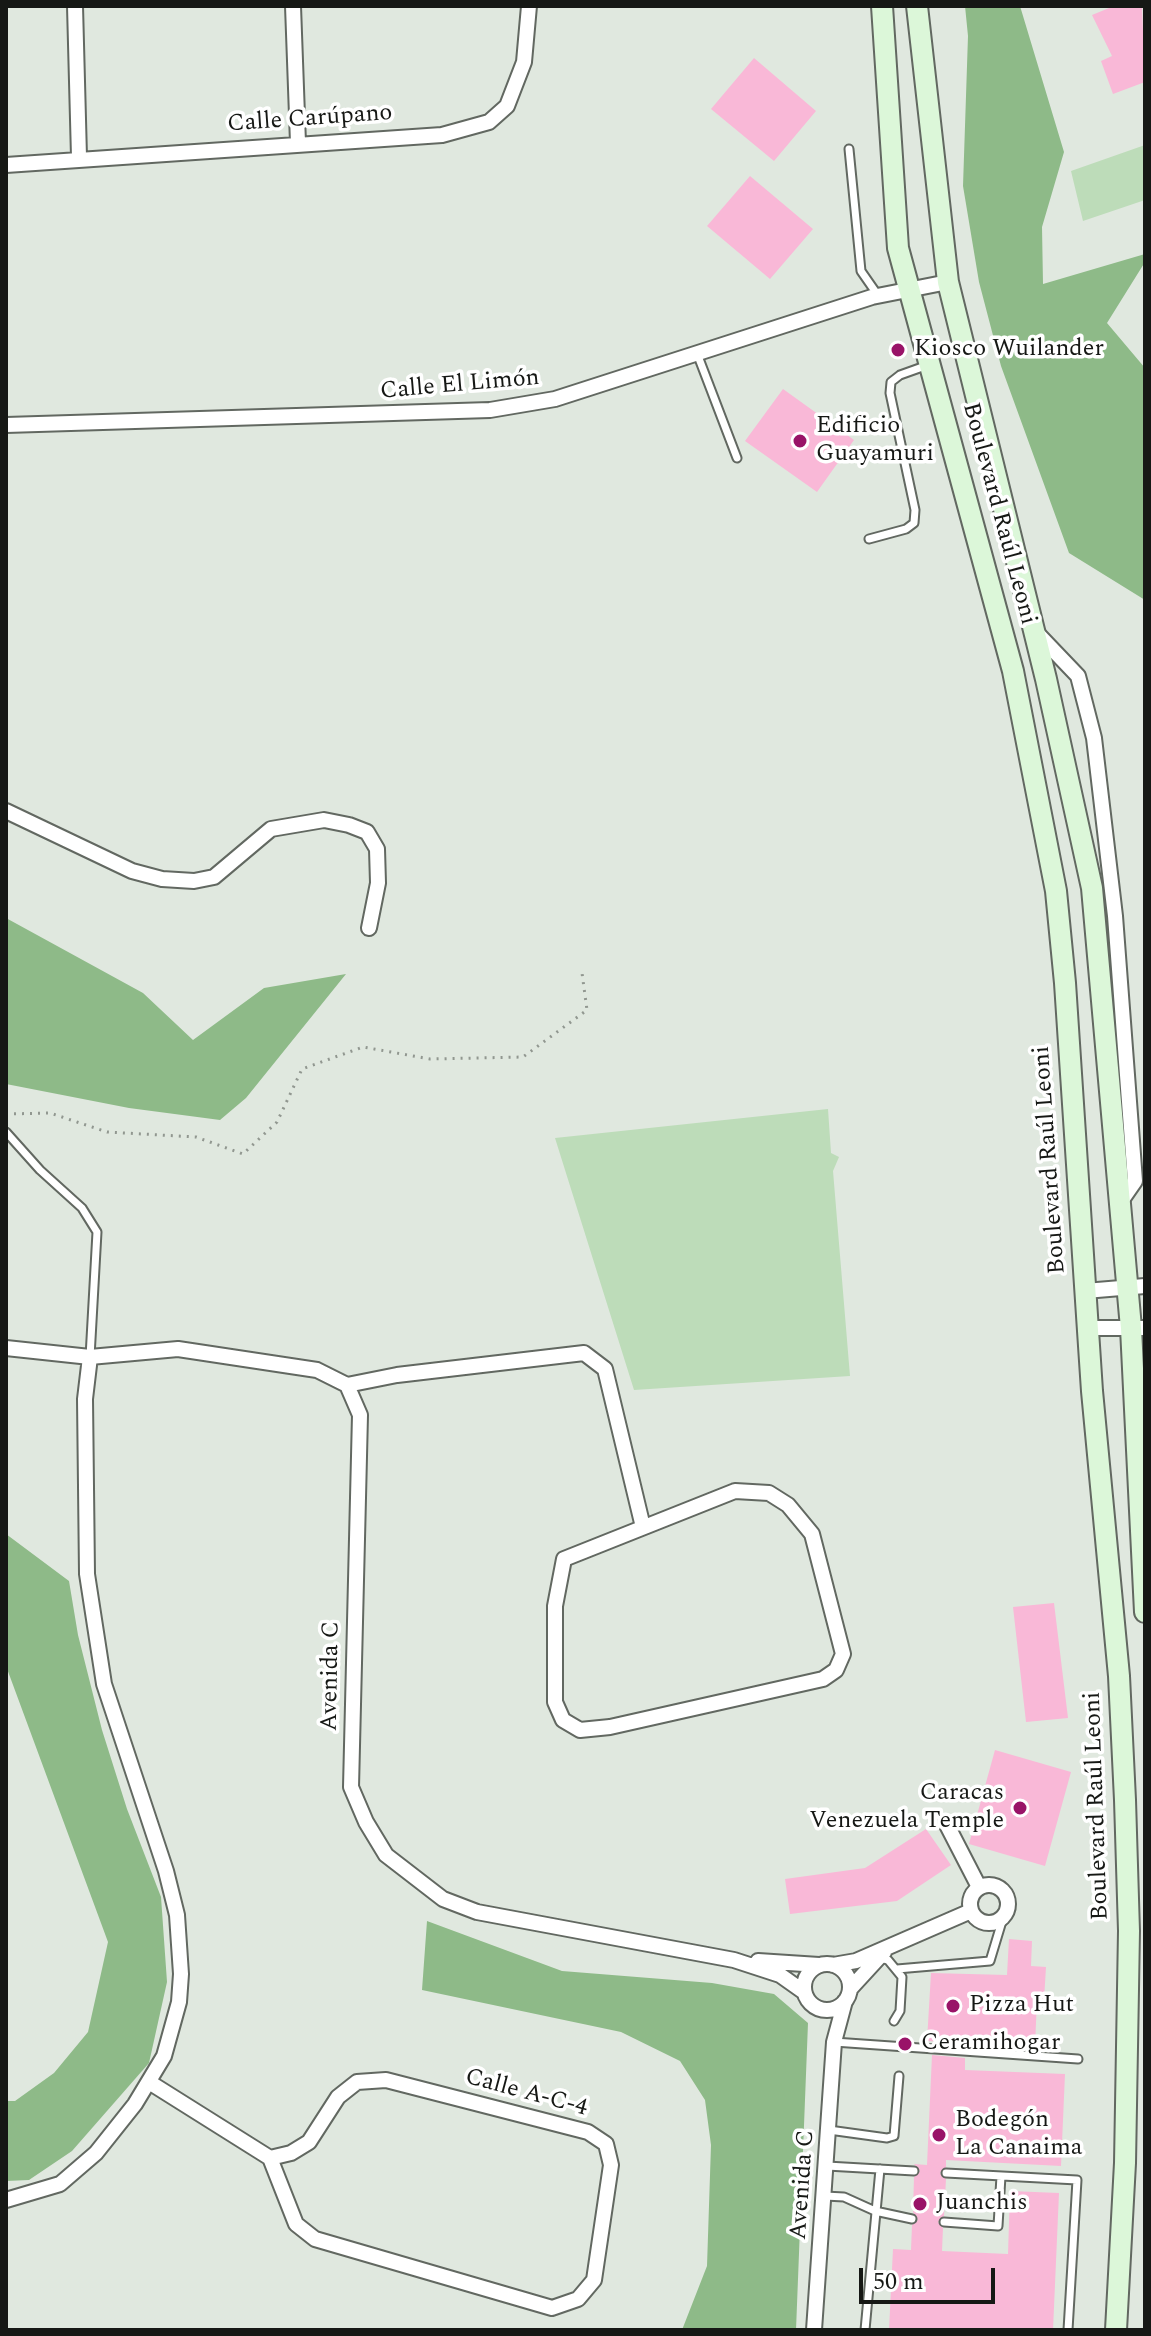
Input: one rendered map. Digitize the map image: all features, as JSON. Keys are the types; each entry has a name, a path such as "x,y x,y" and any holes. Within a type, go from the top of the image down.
{"main road":[{"name":"Boulevard Raúl Leoni","path":"882,6 898,248 1013,671 1056,891 1104,1550 1119,1676 1126,1813 1129,1931 1125,2176 1116,2330"},
{"name":"Boulevard Raúl Leoni","path":"917,6 948,282 1033,628 1092,888 1118,1204 1135,1288 1138,1328 1145,1612"}],"street":[{"path":"75,6 79,157"},
{"path":"293,6 298,143"},
{"name":"Calle Carúpano","path":"6,165 79,157 442,135 489,122 507,106 524,62 529,6"},
{"name":"Calle El Limón","path":"6,425 490,410 555,399 698,356 878,296 948,282"},
{"path":"1033,628 1078,676 1094,738 1115,916 1135,1181 1118,1204"},
{"path":"6,811 132,871 162,879 194,881 214,877 271,829 324,820 349,825 367,832 377,849 378,883 369,928"},
{"path":"1085,1291 1135,1288"},
{"path":"1087,1328 1138,1328"},
{"path":"6,1348 90,1357 178,1349 317,1370 347,1385 397,1375 584,1353 605,1369 643,1527"},
{"path":"6,2200 40,2193 77,2171 113,2133 164,2056 179,2002 177,1915 166,1871 104,1684 94,1627 87,1574 85,1399 90,1357"},
{"name":"Avenida C","path":"347,1385 360,1415 351,1787 366,1822 386,1855 443,1899 477,1912 734,1960 826,1965 856,1961 971,1911"},
{"path":"735,1491 769,1493 788,1505 812,1534 843,1654 836,1670 823,1679 610,1727 580,1730 563,1720 555,1702 555,1606 561,1566 573,1554 643,1527 735,1491"},
{"path":"947,1825 979,1887"},
{"path":"997,1886 1006,1895 1008,1907 1003,1918 990,1923 982,1922 971,1911 970,1898 979,1887 997,1886"},
{"name":"Avenida C","path":"814,2330 834,2042 848,1995 890,1946"},
{"name":"Avenida C","path":"734,1960 780,1975 804,1992 809,2003 819,2009 834,2042"},
{"path":"804,1992 804,1981 826,1965 846,1974 848,1995 836,2009 819,2009"},
{"name":"Calle A-C-4","path":"386,2080 588,2132 606,2144 611,2165 594,2280 578,2299 552,2308 315,2239 296,2224 270,2158 291,2153 309,2142 338,2097 357,2082 386,2080"},
{"path":"149,2082 270,2158"}],"lane":[{"path":"849,149 861,271 878,296"},
{"path":"698,356 737,458"},
{"path":"869,539 906,529 914,523 915,510 890,393 891,382 900,375 930,365"},
{"path":"6,1132 40,1170 82,1208 97,1232 90,1357"},
{"path":"897,1969 990,1961 1003,1918"},
{"path":"878,1958 888,1960 897,1969 903,1992 900,2011 894,2021"},
{"path":"834,2042 1078,2059"},
{"path":"829,2130 887,2138 894,2136 899,2076"},
{"path":"827,2166 914,2171"},
{"path":"865,2330 880,2169"},
{"path":"946,2173 1077,2180 1068,2330"},
{"path":"944,2222 998,2226 1001,2176"},
{"path":"825,2196 844,2197 875,2211 912,2219"}],"path":[{"path":"6,1114 50,1113 107,1132 196,1137 243,1154 277,1122 302,1069 363,1047 430,1059 523,1057 587,1010 582,973"}],"green space":[{"path":"965,6 1020,6 1064,152 1042,227 1043,284 1145,254 1145,262 1107,323 1145,368 1145,600 1069,553 1001,366 979,282 963,186 968,36"},
{"path":"1145,145 1145,200 1083,221 1071,171"},
{"path":"6,918 143,993 193,1040 264,988 346,974 246,1098 220,1120 129,1108 6,1084"},
{"path":"828,1109 831,1153 839,1157 833,1171 850,1376 634,1390 555,1138"},
{"path":"6,1534 69,1581 78,1635 102,1730 127,1809 161,1897 167,1982 149,2063 72,2151 29,2180 6,2181 6,2101 15,2101 54,2073 88,2032 108,1942 6,1666"},
{"path":"427,1921 562,1971 712,1983 774,1994 808,2023 796,2330 682,2330 707,2266 711,2145 705,2100 680,2061 621,2032 422,1990"}],"building":[{"path":"1114,6 1142,6 1145,82 1113,94 1101,61 1112,56 1092,15"},
{"path":"754,58 816,111 774,161 711,109"},
{"path":"750,176 813,229 770,279 707,226"},
{"name":"Edificio Guayamuri","path":"783,389 854,440 817,492 745,441"},
{"path":"1054,1603 1068,1718 1026,1722 1013,1607"},
{"name":"Caracas Venezuela Temple","path":"995,1750 1071,1772 1045,1866 969,1844"},
{"path":"926,1829 951,1865 897,1901 790,1914 785,1879 865,1868"},
{"path":"1009,1939 1032,1941 1031,1966 1046,1967 1044,2000 1037,2000 1035,2046 927,2041 931,1973 1007,1975"},
{"path":"932,2055 965,2058 965,2070 1065,2074 1061,2166 946,2160 946,2167 940,2173 946,2179 944,2216 938,2222 943,2228 942,2251 1008,2254 1010,2191 1059,2193 1053,2330 889,2330 893,2249 911,2250 912,2225 918,2220 913,2212 914,2177 920,2171 914,2164 927,2165"}],"place":[{"name":"Kiosco Wuilander","path":"898,350"},
{"name":"Edificio Guayamuri","path":"800,441"},
{"name":"Caracas Venezuela Temple","path":"1020,1808"},
{"name":"Pizza Hut","path":"953,2006"},
{"name":"Ceramihogar","path":"905,2044"},
{"name":"Bodegón La Canaima","path":"939,2135"},
{"name":"Juanchis","path":"920,2204"}]}
